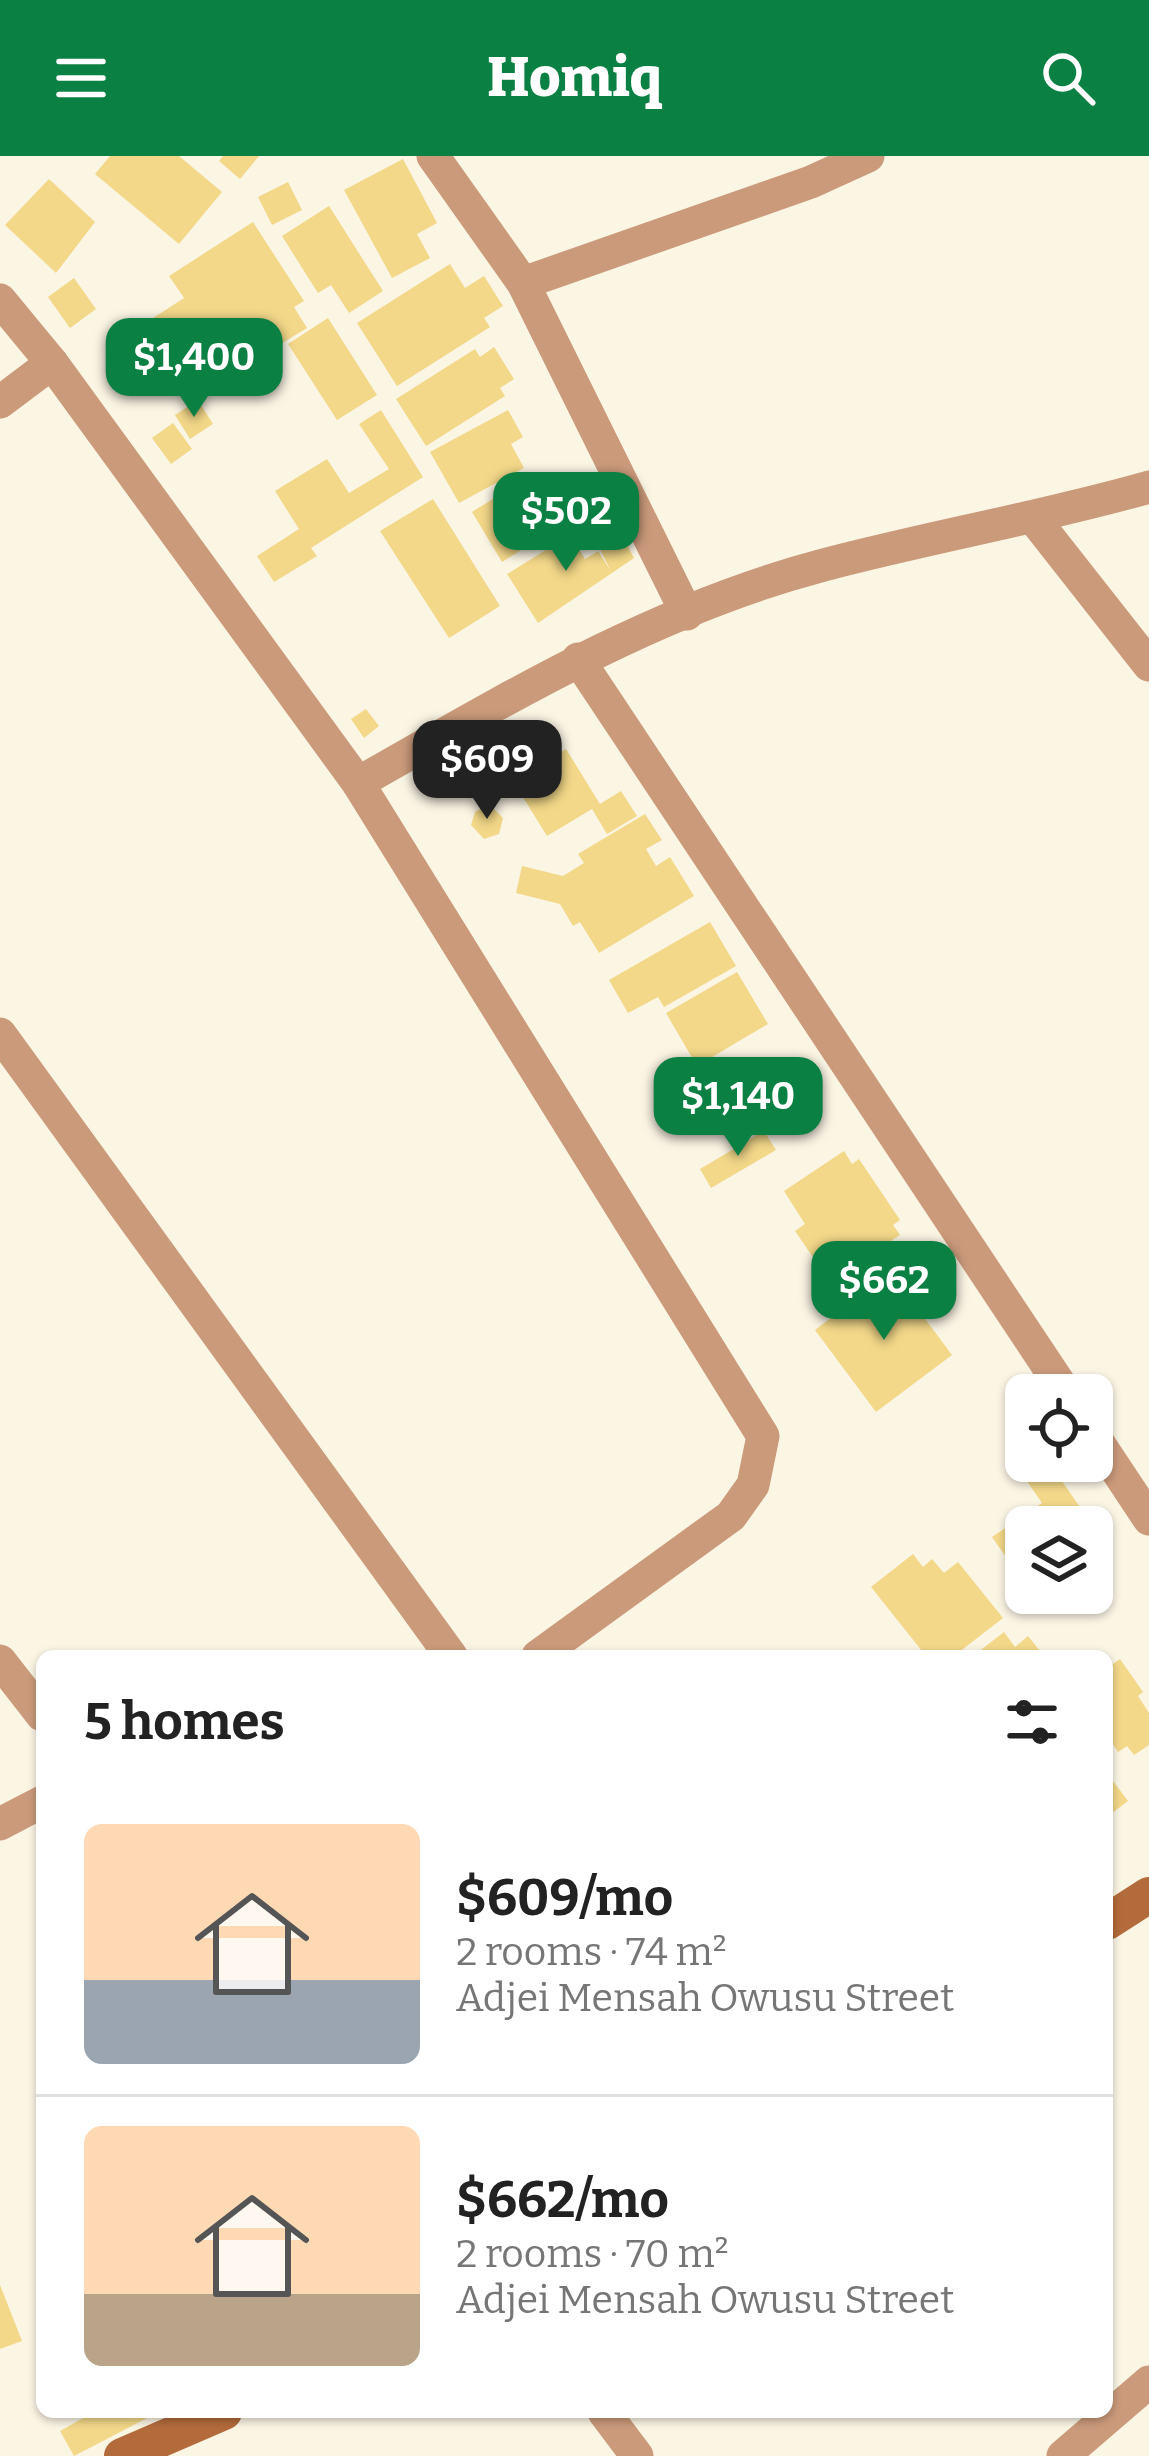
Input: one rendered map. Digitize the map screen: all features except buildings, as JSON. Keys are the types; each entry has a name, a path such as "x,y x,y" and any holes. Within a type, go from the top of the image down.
{"street":[{"path":"433,156 524,283 687,614"},
{"path":"524,283 811,182 868,156"},
{"path":"0,300 52,363 358,783 763,1436 753,1486 731,1516 546,1650"},
{"path":"0,402 52,363"},
{"path":"358,783 578,659 687,614 818,566 1035,520 1149,487"},
{"path":"1035,520 1149,665"},
{"path":"578,659 1052,1374"},
{"path":"0,1034 447,1650"},
{"path":"1113,1465 1149,1519"},
{"path":"0,1661 36,1707"},
{"path":"0,1824 36,1805"},
{"path":"1113,1918 1149,1895"},
{"path":"1113,2413 1149,2382"},
{"path":"122,2456 210,2418"},
{"path":"608,2418 637,2456"},
{"path":"1064,2456 1108,2418"}]}
